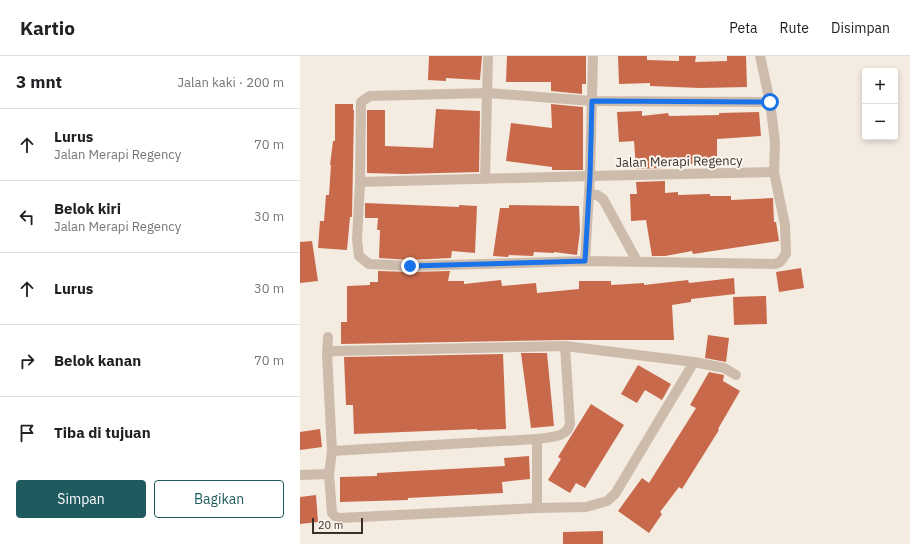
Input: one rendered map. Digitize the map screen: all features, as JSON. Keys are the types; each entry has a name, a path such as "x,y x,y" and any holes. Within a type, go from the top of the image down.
{"street":[{"path":"485,179 488,56"},
{"path":"585,261 590,176 593,56"},
{"path":"760,56 770,102 775,142 774,172 785,226 786,254 780,262 775,264 585,261 410,266 369,264 359,256 357,240 360,182 361,102 370,96 488,93 592,101 770,102"},
{"name":"Jalan Merapi Regency","path":"360,182 774,172"},
{"path":"589,194 597,195 603,199 637,261"},
{"path":"328,337 327,354 332,451 329,474 332,513 336,517 340,518 586,507 607,501 615,494 694,362"},
{"path":"327,354 334,351 565,346 694,362 720,367 736,375"},
{"path":"332,451 537,439 562,434 569,429 570,424 565,346"},
{"path":"537,439 537,508"},
{"path":"300,475 329,474"}],"building":[{"path":"429,56 482,56 480,80 446,78 446,81 428,80"},
{"path":"507,56 586,56 586,84 582,84 582,94 551,91 551,82 506,82"},
{"path":"618,56 647,56 647,60 679,61 679,56 696,56 695,62 727,61 727,56 746,56 747,87 700,88 650,86 650,83 619,84"},
{"path":"335,104 353,104 354,110 352,217 350,217 347,250 318,248 320,221 324,221 326,195 329,195 330,165 333,141 335,141"},
{"path":"551,104 583,107 583,170 552,170 552,167 506,161 511,123 552,128"},
{"path":"436,109 480,111 479,172 403,174 367,173 367,110 385,110 385,146 433,148"},
{"path":"642,111 642,116 668,113 669,116 719,115 719,113 759,112 761,136 717,139 717,164 664,164 664,168 636,169 634,141 619,142 617,112"},
{"path":"665,181 665,193 678,192 678,195 710,194 710,196 731,196 731,200 773,198 774,222 776,222 779,241 693,254 692,251 665,256 652,256 646,220 631,221 630,194 637,194 636,182"},
{"path":"365,203 459,207 459,205 477,206 475,253 452,251 451,258 410,260 379,258 380,230 377,230 378,218 365,218"},
{"path":"509,205 579,206 580,231 577,255 554,252 534,252 533,256 493,256 500,208 509,208"},
{"path":"312,241 318,281 300,283 300,242"},
{"path":"801,268 804,288 779,292 776,272"},
{"path":"378,271 450,271 448,281 464,281 464,284 501,280 502,286 536,283 537,293 579,289 579,281 611,281 611,285 644,283 644,285 688,280 689,283 734,278 735,294 691,299 691,302 672,305 674,340 565,340 341,344 341,322 347,322 347,286 370,285 370,282 378,282"},
{"path":"766,296 767,324 734,325 733,297"},
{"path":"708,335 729,338 726,362 705,358"},
{"path":"521,353 547,353 554,426 531,428"},
{"path":"503,354 506,429 354,434 353,405 346,405 344,357"},
{"path":"638,365 671,384 662,400 645,390 637,403 621,394"},
{"path":"709,372 724,375 723,381 740,391 718,429 719,430 682,489 679,487 660,512 662,514 649,533 618,511 642,478 649,483 696,408 690,405"},
{"path":"591,404 624,425 585,488 576,483 570,493 548,480 561,459 558,457"},
{"path":"320,429 322,447 300,450 300,432"},
{"path":"529,456 530,479 502,482 503,493 408,498 408,500 340,502 340,477 377,476 377,473 505,466 504,458"},
{"path":"316,495 318,522 300,524 300,497"},
{"path":"603,531 603,544 563,544 563,532"}],"route":[{"path":"410,266 585,261 590,176 592,101 770,102"}]}
